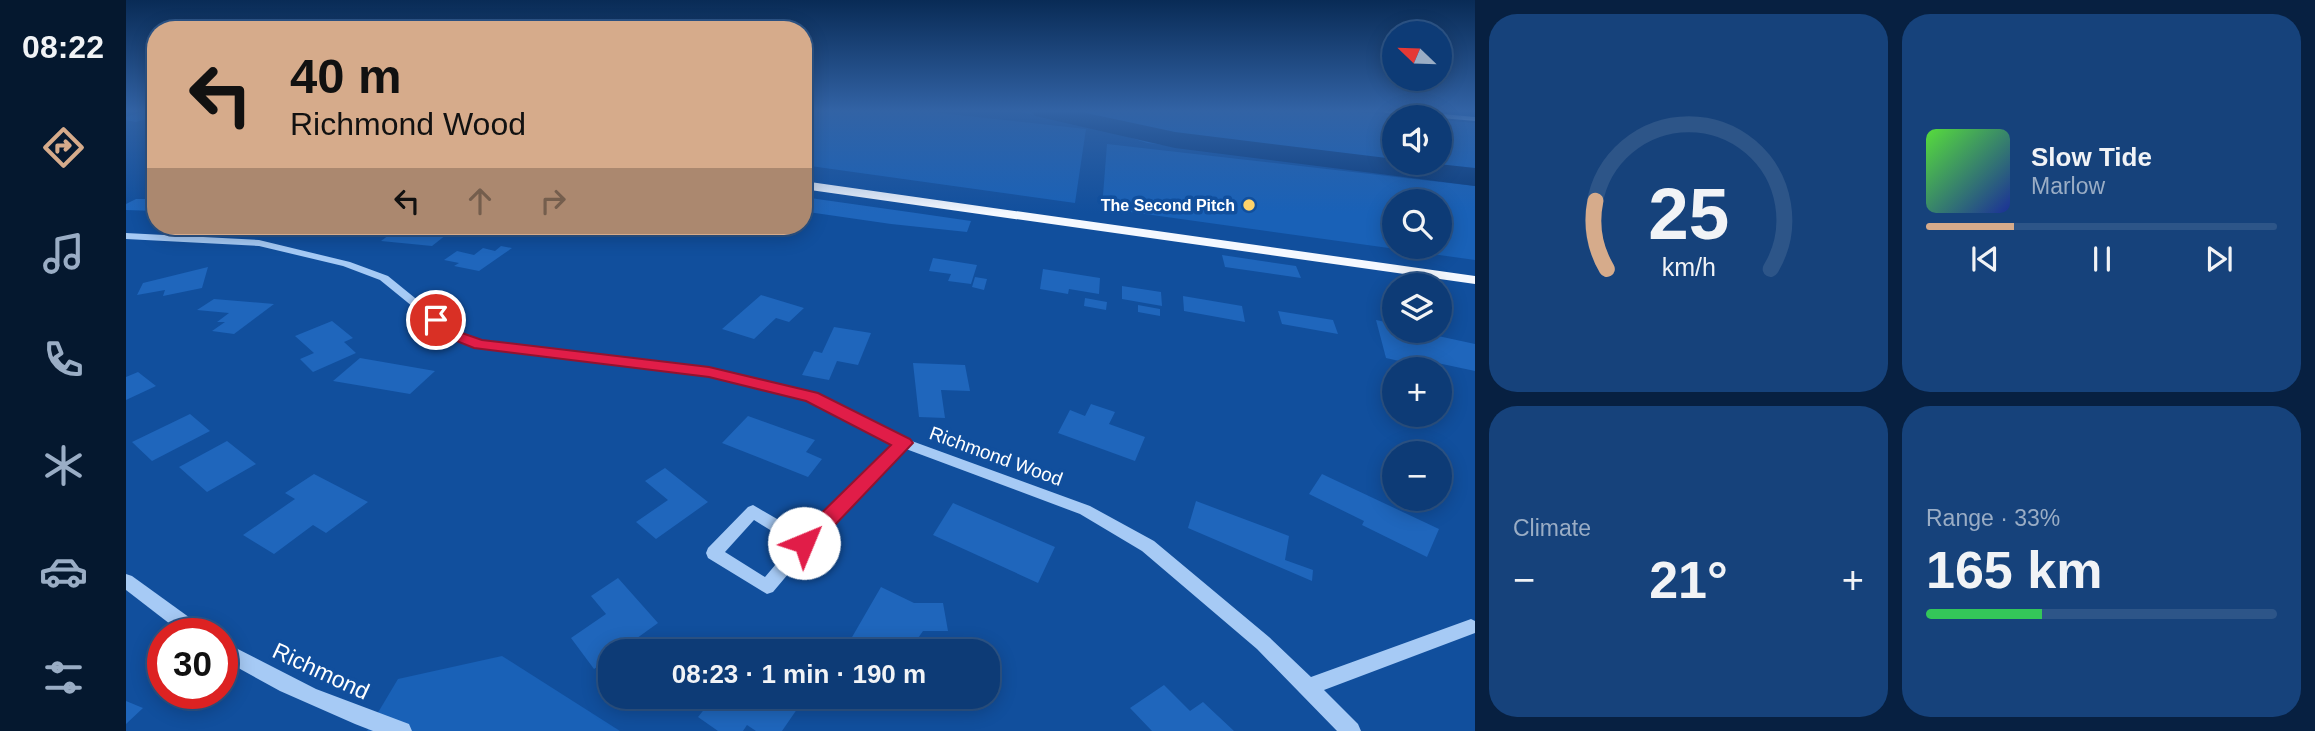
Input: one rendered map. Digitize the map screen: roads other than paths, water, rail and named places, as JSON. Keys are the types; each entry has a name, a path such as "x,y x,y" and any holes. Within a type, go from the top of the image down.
{"main road":[{"path":"812,186 1475,280"}],"street":[{"name":"Richmond Wood","path":"126,236 259,243 346,264 384,278 454,335 480,345 709,372 812,397 904,443 1085,510 1148,546 1263,642 1350,731"},
{"path":"804,543 753,511 714,553 767,587 804,543 904,443"},
{"path":"126,581 176,618"},
{"path":"1309,687 1474,628"},
{"name":"Richmond","path":"238,658 282,682 402,731"}],"waterway":[{"path":"1216,145 1475,177"}],"place":[{"name":"The Second Pitch","path":"1249,205"}]}
